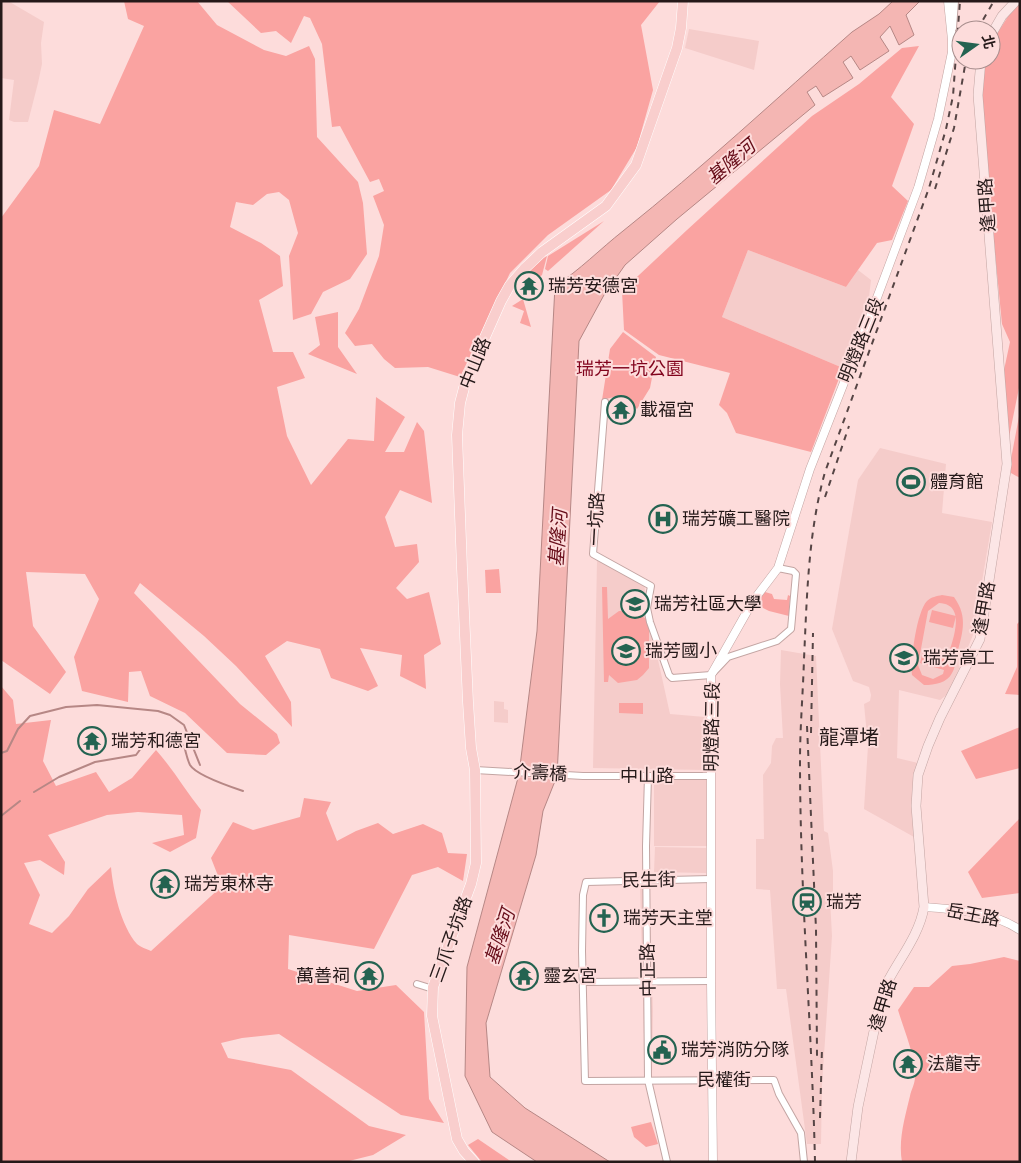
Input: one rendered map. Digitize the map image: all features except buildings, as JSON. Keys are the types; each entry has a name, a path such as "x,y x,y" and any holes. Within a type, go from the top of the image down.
{"main road":[{"name":"中山路","path":"475,770 468,702 458,435 460,403 465,384 510,285 542,252 606,206 636,166 677,48 683,1"},
{"path":"1000,20 1016,1"},
{"name":"逢甲路","path":"851,1162 858,1107 882,993 912,938 924,907 916,806 918,775 940,718 980,639 1007,464 978,95 980,70"},
{"name":"三爪子坑路","path":"474,1162 464,1151 457,1139 432,1016 433,989 451,934 471,884 476,863 475,770"}],"street":[{"name":"明燈路三段","path":"948,1 951,30"},
{"name":"明燈路三段","path":"954,20 955,1"},
{"name":"明燈路三段","path":"713,1162 711,1080 711,675 753,601 778,568 810,469 869,320 918,188 938,119 951,57"},
{"name":"一坑路","path":"605,402 593,554 651,586 647,608 650,622 669,675 672,678 711,675"},
{"path":"711,675 728,657 776,641 791,629 796,574 793,571 778,568"},
{"name":"介壽橋","path":"475,770 584,776"},
{"name":"中山路","path":"584,776 710,776"},
{"name":"中正路","path":"648,776 648,1080 667,1162"},
{"name":"民生街","path":"583,982 583,894 586,882 711,879"},
{"name":"岳王路","path":"924,907 958,911 997,919 1008,922 1020,930"},
{"path":"583,982 711,980"},
{"name":"民權街","path":"583,982 585,1081 774,1080 779,1094 801,1133 804,1162"},
{"path":"417,984 433,989"}],"shaded area":[{"path":"1,1 8,1 44,22 41,43 42,64 28,122 9,120 14,80 1,78"},
{"path":"689,29 759,41 754,70 685,48"},
{"path":"748,250 846,287 858,270 871,280 869,297 843,368 722,317"},
{"name":"瑞芳高工","path":"880,448 946,464 942,513 992,522 973,635 949,693 940,700 899,690 897,758 918,763 914,837 864,809 868,746 864,704 870,701 871,695 869,687 853,681 832,629 858,480"},
{"name":"瑞芳國小","path":"597,560 644,584 651,628 670,714 705,717 705,770 593,768"},
{"path":"781,650 816,656 824,831 828,833 833,871 833,892 830,899 832,936 822,1085 821,1144 807,1144 786,989 777,989 770,890 756,889 756,839 764,839 763,775 771,763 772,746 776,738 783,738 780,684"},
{"path":"494,701 504,702 504,709 508,710 508,723 494,722"},
{"path":"654,778 708,779 707,846 654,846"},
{"path":"655,847 706,848 706,873 654,872"},
{"path":"640,884 649,887 653,1011 652,1074 645,1074"}],"green space":[{"path":"124,1 197,1 217,25 264,50 286,56 309,46 315,59 317,137 358,182 363,203 367,254 350,279 323,292 311,314 293,320 289,256 298,233 289,200 279,192 267,194 253,205 236,202 230,227 261,243 280,256 283,286 259,300 273,352 293,352 305,378 277,387 287,436 311,485 348,439 374,441 376,397 405,417 385,452 404,452 417,422 424,431 432,503 400,490 385,517 395,547 417,544 419,562 396,588 407,599 429,592 441,644 424,655 426,689 400,676 402,655 360,648 378,686 368,691 331,678 320,649 287,641 265,656 291,702 292,727 236,666 204,636 140,583 134,593 240,704 277,734 280,743 266,755 227,753 185,713 150,696 141,671 129,672 128,702 82,691 74,657 99,599 85,574 26,572 33,626 66,672 50,694 1,660 1,218 39,166 54,110 100,124 144,26 128,19"},
{"path":"227,1 660,1 641,25 653,90 637,147 611,190 548,235 510,273 460,377 428,367 395,368 384,359 372,344 355,346 345,333 359,309 379,256 384,225 373,196 384,191 379,179 370,182 340,126 332,127 322,44 310,18 304,16 291,43 276,31 261,33"},
{"path":"1018,1 1020,1 1020,383 1008,442 1004,370 1010,342 1002,324 978,79 982,70 1001,70 1001,28"},
{"path":"919,46 891,97 914,124 892,186 908,201 892,240 877,243 846,287 748,250 722,317 843,368 811,452 736,433 727,413 719,405 730,373 659,355 624,330 622,291 812,116 859,84 902,48"},
{"path":"604,221 548,271 545,269 548,256"},
{"path":"547,256 542,275 537,279 535,276 531,278 527,272 538,261"},
{"path":"523,299 531,327 520,323 524,311 512,306"},
{"path":"338,312 338,347 357,374 308,354 320,345 315,317"},
{"name":"瑞芳一坑公園","path":"623,332 656,357 650,388 637,409 622,395 602,400 610,349"},
{"path":"1020,411 1020,478 1011,473 1011,459"},
{"path":"499,569 501,593 486,593 485,570"},
{"path":"602,587 607,587 608,619 619,611 635,611 646,619 649,628 649,668 637,680 618,683 609,675 608,682 604,682"},
{"path":"765,592 772,594 774,599 787,600 788,595 790,596 789,616 769,611 755,604"},
{"path":"942,595 954,597 959,605 963,619 962,634 954,668 950,676 940,683 924,685 912,675 915,636 923,606 927,601","holes":["939,603 948,605 953,610 956,626 946,662 947,657 923,651 920,663 944,670 943,674 933,679 922,675 918,665 928,611"]},
{"path":"932,610 956,616 953,628 929,622"},
{"path":"1020,621 1020,695 1005,694 1017,667 1017,624"},
{"path":"1,686 13,700 16,724 51,720 43,761 56,786 96,772 109,792 132,778 156,750 201,810 196,838 170,852 152,843 184,835 182,815 138,812 107,815 48,835 65,862 64,875 40,860 24,863 40,895 29,924 52,933 69,916 88,889 111,867 116,897 126,928 137,944 151,951 222,886 211,858 233,822 253,830 300,817 304,798 331,802 326,813 337,841 356,831 378,823 393,834 423,824 442,833 448,853 467,854 463,881 438,867 412,875 374,949 289,935 288,969 357,991 396,985 424,1012 429,1099 444,1123 401,1115 279,1034 242,1038 221,1043 228,1058 291,1070 369,1126 406,1135 373,1155 345,1162 1,1162"},
{"path":"619,703 643,703 643,714 619,713"},
{"path":"1020,727 1020,768 976,779 961,751"},
{"path":"1020,818 1020,893 982,898 968,872"},
{"path":"1004,957 1020,961 1020,1162 902,1162 901,1145 903,1129 915,1070 912,1053 898,1010 914,987 929,987 952,966"},
{"path":"651,1122 658,1144 646,1147 634,1137 631,1127"},
{"path":"478,1139 512,1162 482,1162 468,1145"}],"water":[{"name":"基隆河","path":"893,1 920,1 906,15 914,35 899,45 890,26 880,37 889,51 860,70 851,56 843,62 853,78 823,97 816,86 807,92 815,105 677,219 625,265 604,295 579,341 557,776 543,811 536,855 486,1023 490,1077 525,1108 610,1162 537,1162 492,1132 465,1076 467,967 519,774 537,631 555,286 681,183 852,32 879,14"}],"pier":[{"path":"517,766 560,768 559,776 558,779 515,777"}],"waterway":[{"path":"1,753 7,751 18,729 30,716 66,707 97,705 158,711 170,715 184,725 200,765"},
{"path":"34,792 59,777 95,762 136,755 150,736 155,735 184,746 190,765 199,773 243,791"},
{"path":"1,816 20,801"}],"railway":[{"path":"815,1162 802,861 800,761 809,565 815,518 825,472 929,188 946,129 953,96 960,1"},
{"path":"983,20 994,1"},
{"path":"935,189 954,128 964,70"},
{"path":"825,497 849,426"},
{"path":"811,733 813,633"},
{"path":"807,726 816,929 817,1056"},
{"path":"820,1118 822,1048"}],"place":[{"name":"瑞芳安德宮","path":"529,286"},
{"name":"載福宮","path":"621,410"},
{"name":"體育館","path":"911,482"},
{"name":"瑞芳礦工醫院","path":"663,519"},
{"name":"瑞芳社區大學","path":"635,604"},
{"name":"瑞芳國小","path":"626,651"},
{"name":"瑞芳高工","path":"904,658"},
{"name":"瑞芳和德宮","path":"92,741"},
{"name":"瑞芳東林寺","path":"165,884"},
{"name":"瑞芳","path":"807,902"},
{"name":"瑞芳天主堂","path":"604,918"},
{"name":"萬善祠","path":"369,976"},
{"name":"靈玄宮","path":"524,976"},
{"name":"瑞芳消防分隊","path":"662,1050"},
{"name":"法龍寺","path":"908,1064"}],"district":[{"name":"龍潭堵","path":"849,737"}]}
